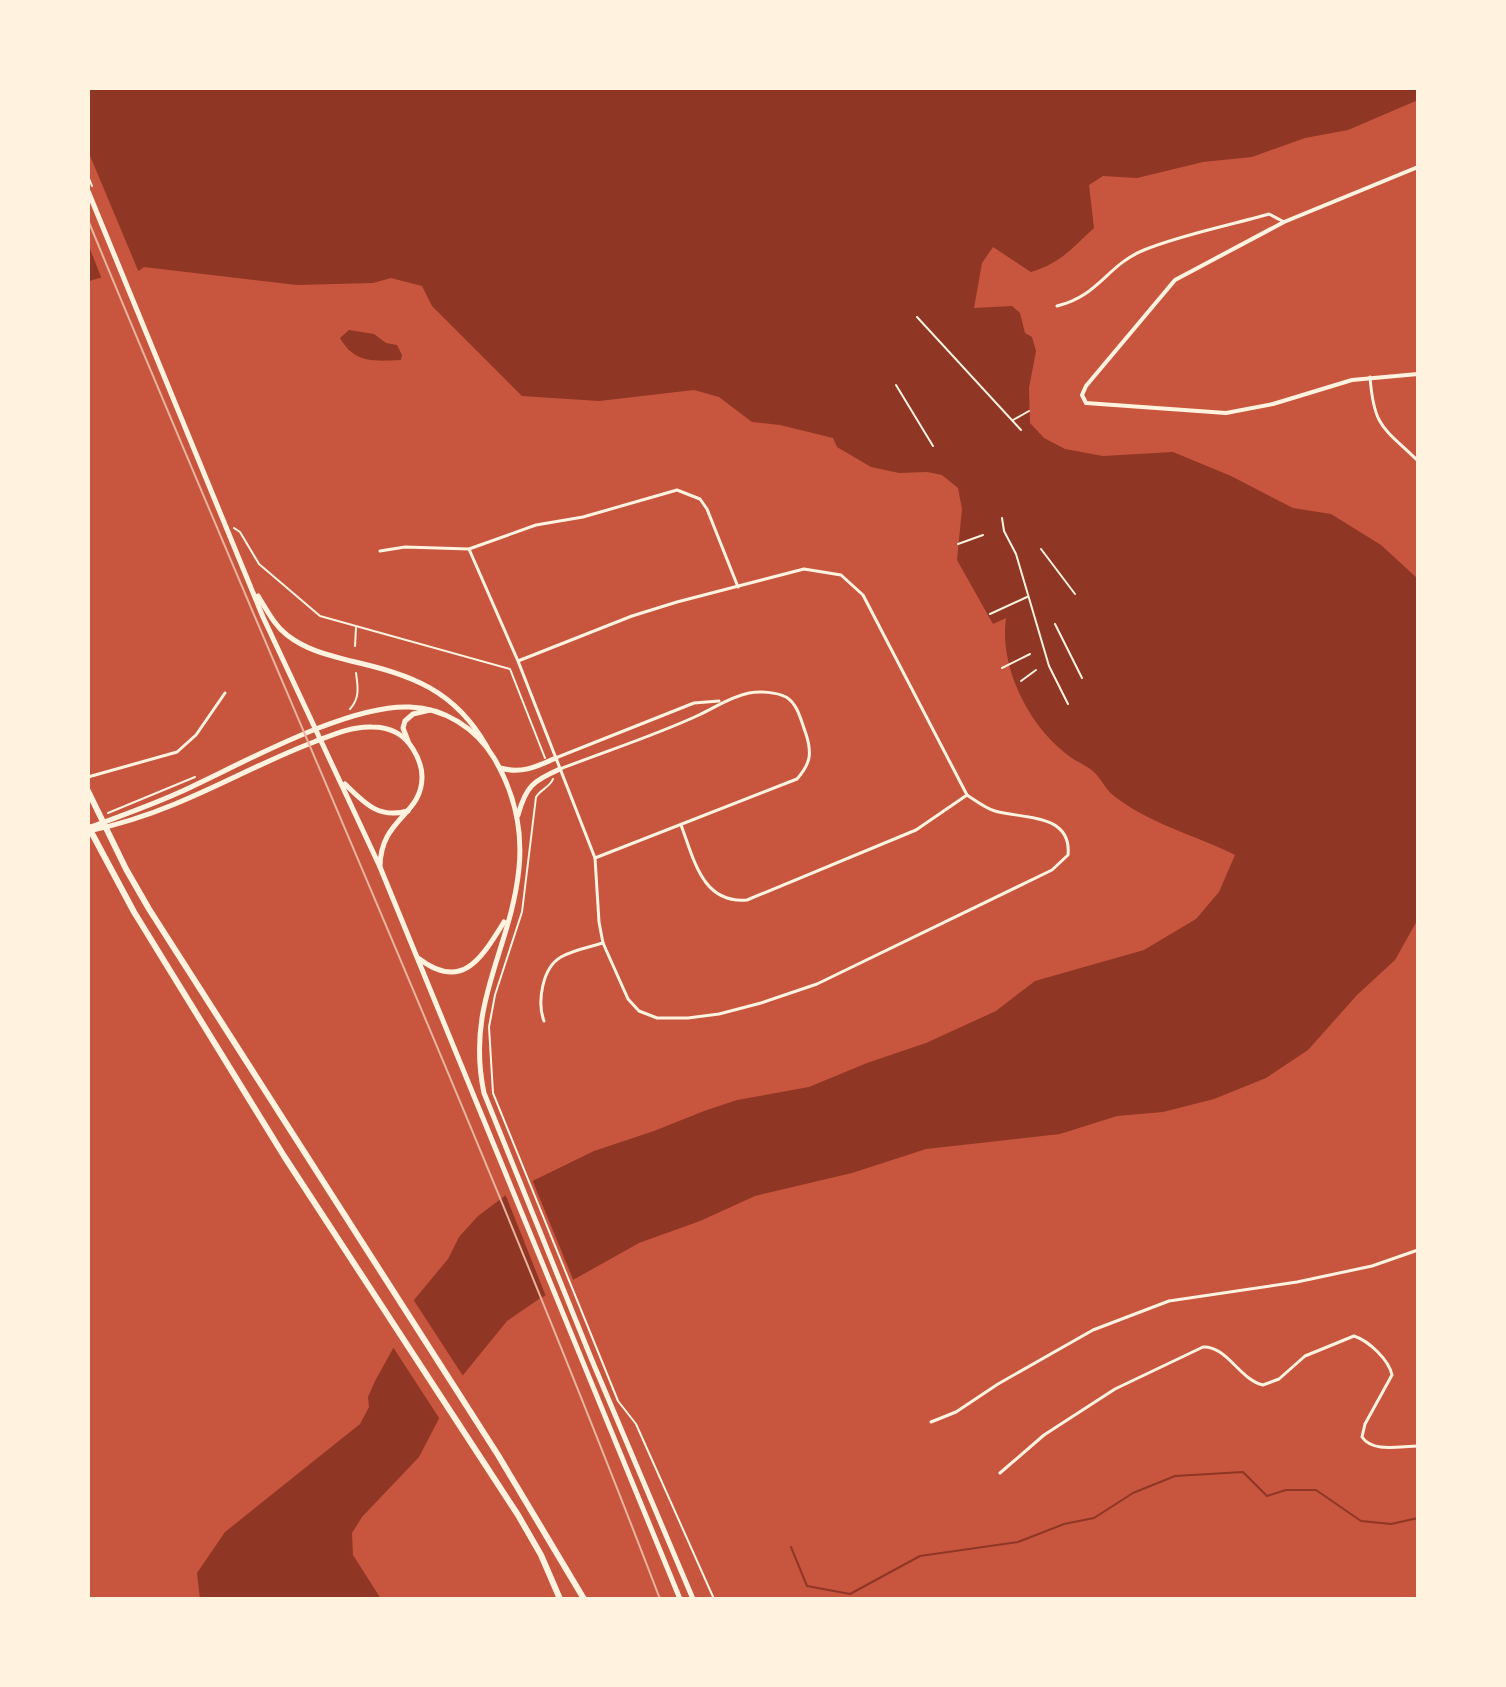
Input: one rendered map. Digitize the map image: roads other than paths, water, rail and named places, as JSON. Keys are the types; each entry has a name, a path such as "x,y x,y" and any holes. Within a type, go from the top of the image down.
{"highway":[{"path":"88,791 126,869 498,1455 584,1599"},
{"path":"88,828 113,876 284,1156 487,1466 541,1555 560,1599"}],"main road":[{"path":"88,191 263,617 380,867 680,1599"},
{"path":"250,585 277,626 309,649 390,670 430,686 465,714 500,768 518,816"},
{"path":"88,828 174,795 344,719 391,707 409,706 456,719 487,747"},
{"path":"380,867 385,838 420,793 422,777 418,758 403,728 405,721 413,714 430,710"},
{"path":"88,828 121,824 175,804 340,732 374,727 396,732 408,741"},
{"path":"500,768 516,772 556,758"},
{"path":"560,769 534,781 526,791 518,816 519,866 482,1012 478,1055 484,1093 693,1599"},
{"path":"341,781 381,813 408,811"},
{"path":"415,956 431,969 441,972 464,970 477,961 509,915"}],"street":[{"path":"1418,167 1284,222 1175,280 1086,386 1082,400 1086,403 1226,413 1261,407 1370,377 1418,374"},
{"path":"1057,306 1084,298 1124,261 1145,249 1269,214 1284,222"},
{"path":"1370,377 1372,407 1378,423 1418,461"},
{"path":"380,551 405,547 469,549 536,525 583,517 677,490 692,494 707,509 738,587"},
{"path":"469,549 518,661 595,858 603,943 628,999 639,1011 657,1018 719,1014 817,984 1052,870 1068,855 1069,844 1064,831 1055,823 991,810 967,795 863,595 841,575 804,569 677,602 632,616 518,661"},
{"path":"88,777 177,752 196,735 225,693"},
{"path":"556,758 694,703 723,701 751,693 770,693 786,697 796,707 810,747 808,765 797,779 595,858"},
{"path":"560,769 699,715 723,701"},
{"path":"681,824 698,868 715,894 735,901 747,900 916,830 967,795"},
{"path":"544,1021 541,995 550,969 557,960 603,943"},
{"path":"931,1422 956,1412 998,1384 1093,1330 1169,1301 1297,1282 1372,1266 1418,1250"},
{"path":"1000,1473 1044,1435 1115,1389 1203,1347 1215,1349 1248,1378 1263,1385 1279,1379 1305,1356 1354,1336 1361,1338 1386,1361 1392,1375 1365,1424 1362,1437 1366,1443 1378,1447 1418,1446"}],"waterway":[{"path":"791,1547 807,1586 850,1594 920,1556 1018,1542 1064,1524 1094,1518 1133,1493 1175,1476 1243,1472 1267,1496 1286,1490 1316,1490 1361,1521 1391,1524 1418,1518"}],"railway":[{"path":"88,220 451,1080 660,1599"}]}
